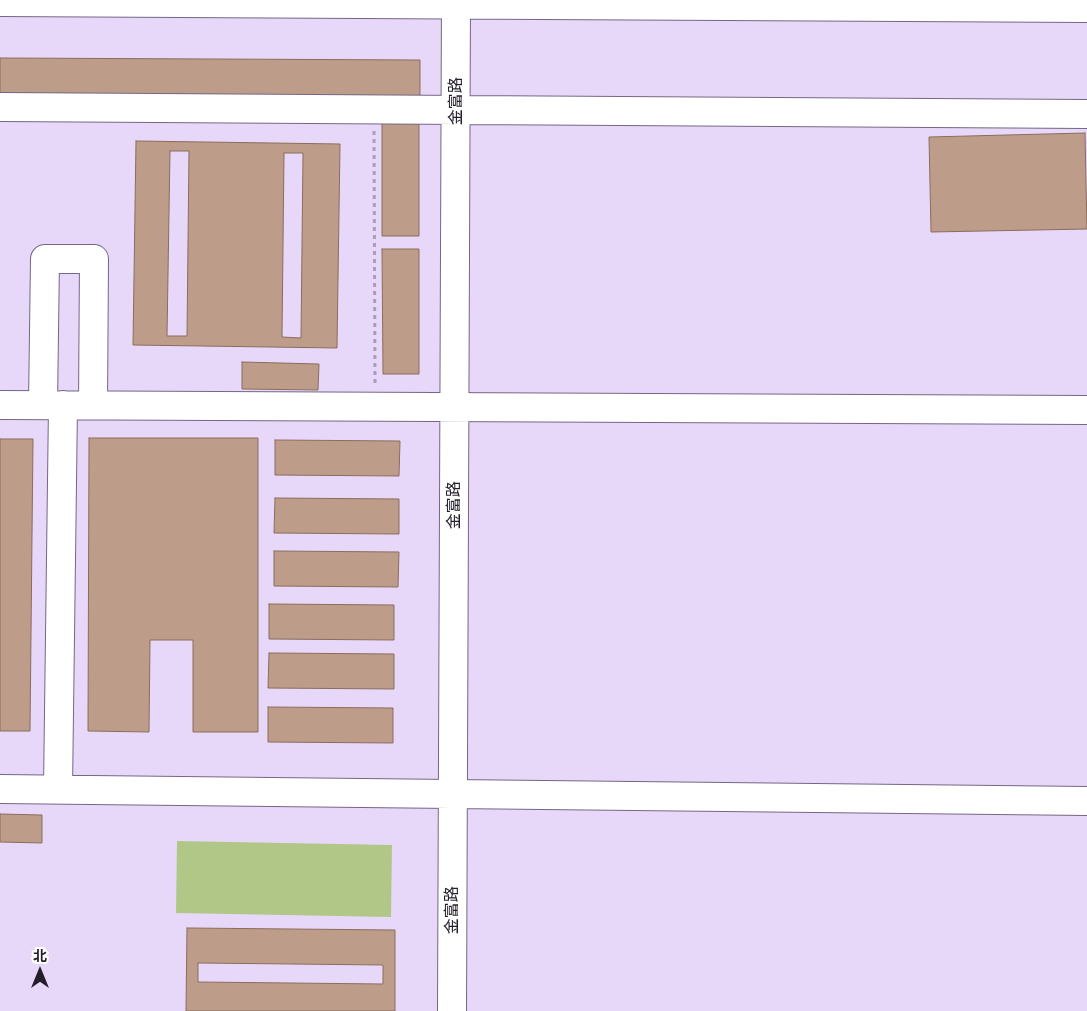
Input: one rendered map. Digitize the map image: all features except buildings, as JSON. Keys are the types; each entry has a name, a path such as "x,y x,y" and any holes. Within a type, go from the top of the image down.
{"street":[{"path":"0,2 456,2 1087,8"},
{"name":"金富路","path":"452,1011 456,2"},
{"path":"0,107 1087,114"},
{"path":"58,789 53,405 45,259 94,259 93,405"},
{"path":"0,405 1087,410"},
{"path":"0,789 1087,801"}],"path":[{"path":"374,110 374,384 384,384"}],"green space":[{"path":"177,841 392,845 391,917 176,913"}]}
